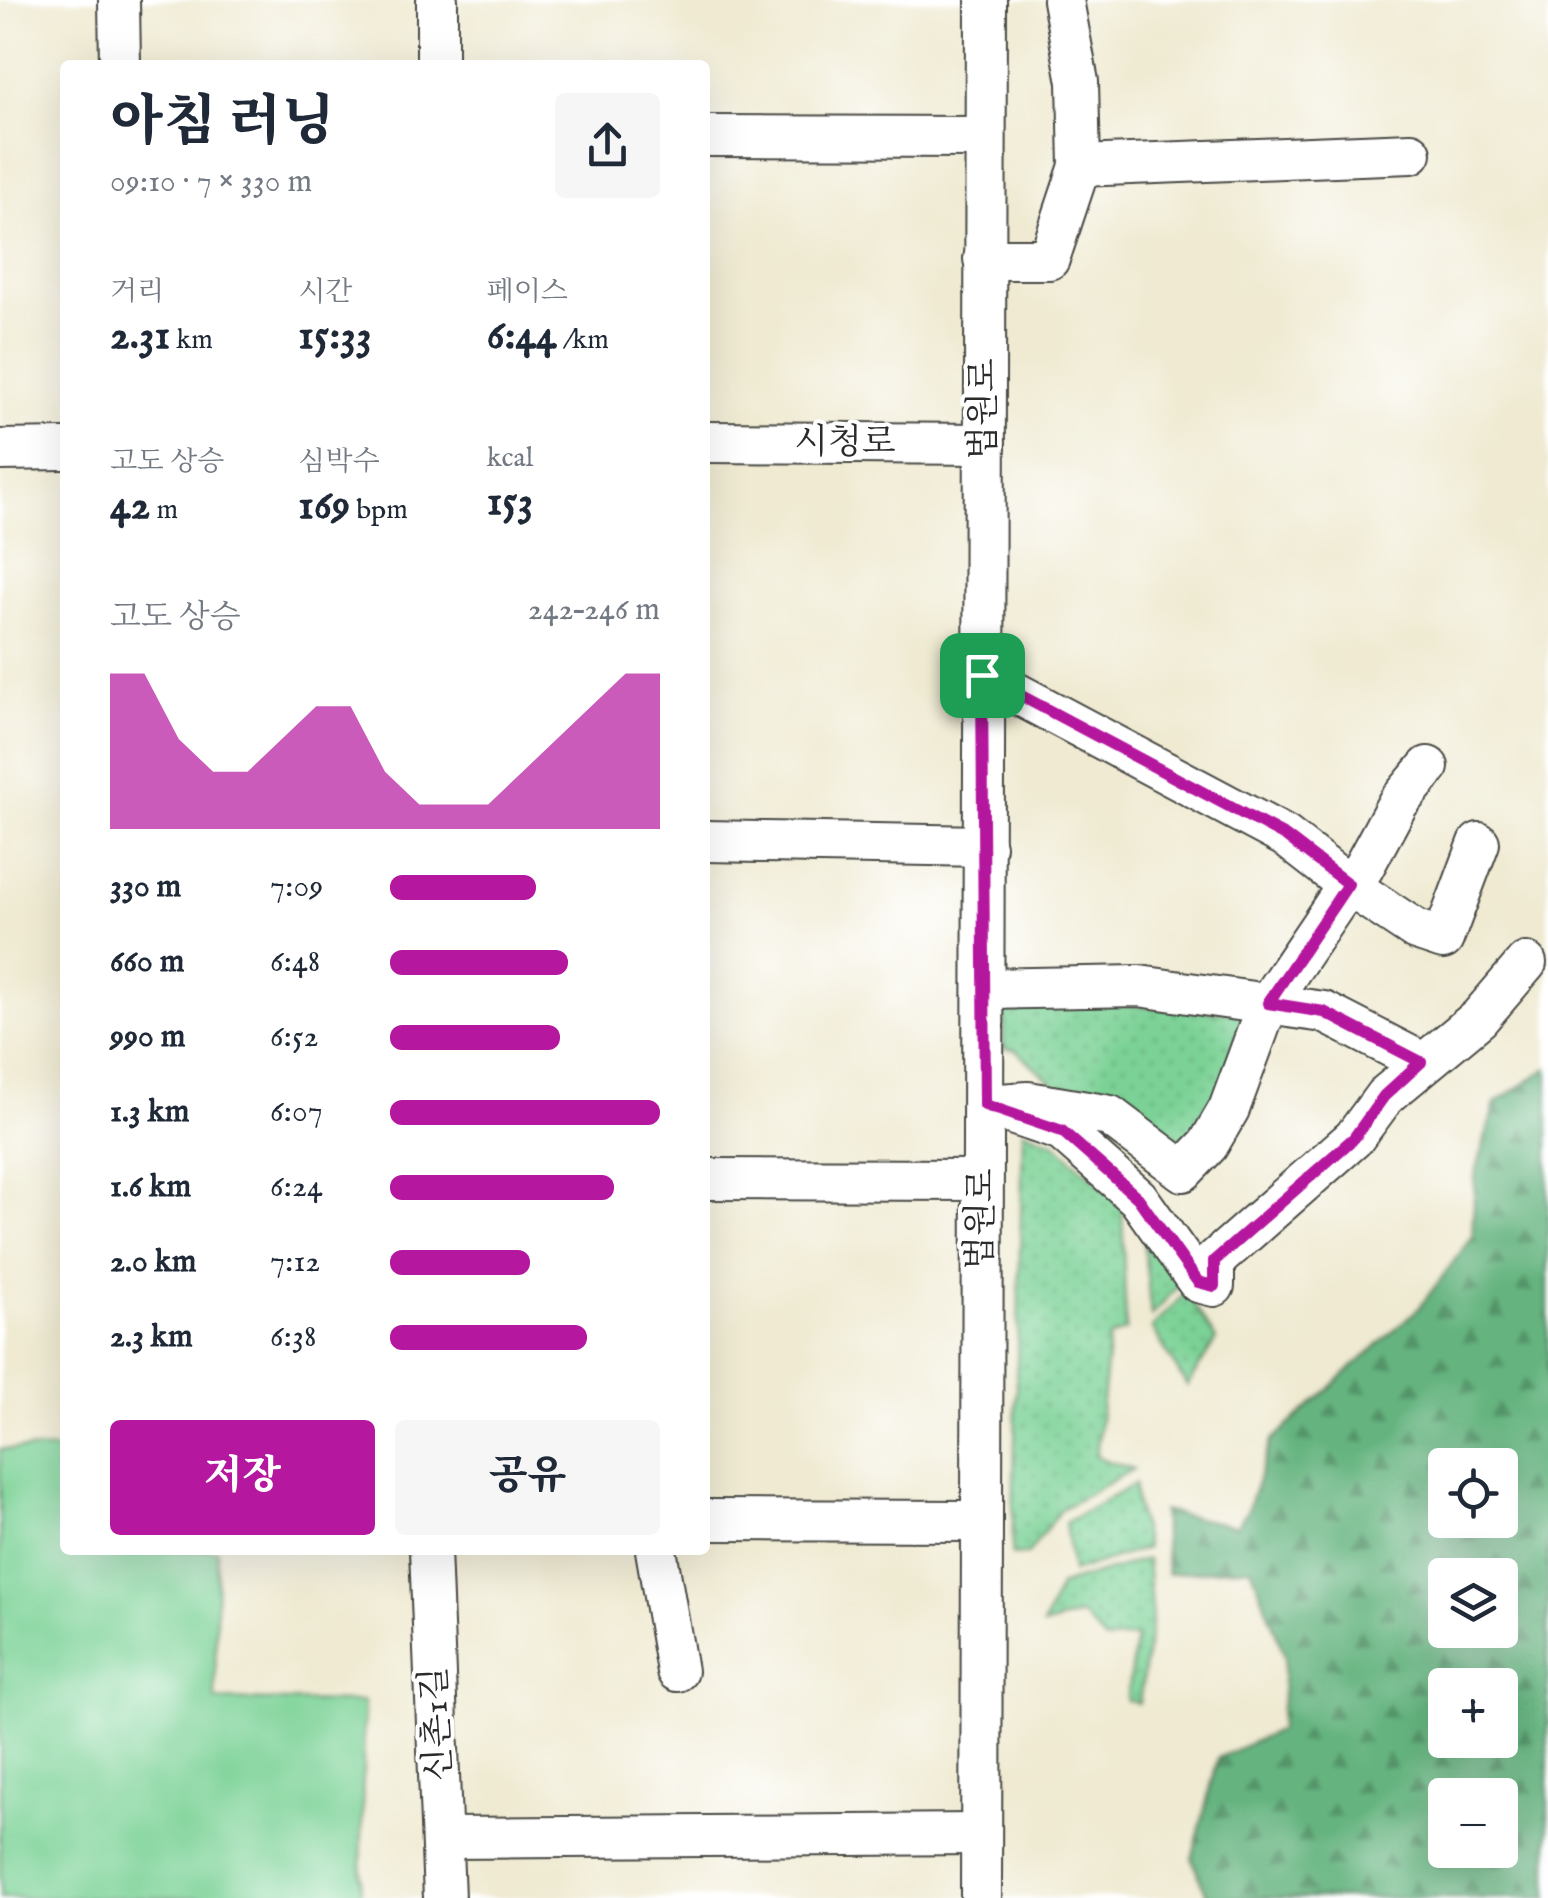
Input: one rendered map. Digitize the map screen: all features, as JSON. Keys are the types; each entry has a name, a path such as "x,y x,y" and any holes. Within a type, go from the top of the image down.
{"street":[{"path":"118,0 120,60"},
{"path":"436,60 438,0"},
{"name":"법원로","path":"980,1898 978,1521 985,1105 982,675 986,0"},
{"path":"984,259 1049,259 1080,166 1078,82 1064,0"},
{"path":"710,136 983,137"},
{"path":"1080,166 1411,154"},
{"name":"시청로","path":"710,442 985,444"},
{"path":"0,450 60,448"},
{"path":"982,675 1285,836 1416,930 1442,939 1480,844"},
{"path":"985,1105 1028,1102 1110,1116 1184,1170 1208,1145 1229,1110 1268,1003 1348,884 1364,868 1398,803 1428,766"},
{"path":"710,841 985,846"},
{"path":"985,1105 1062,1131 1138,1198 1198,1282 1214,1286 1214,1261 1354,1138 1384,1096 1479,1018 1526,963"},
{"path":"984,989 1139,986 1324,1012 1421,1062"},
{"path":"710,1179 982,1180"},
{"path":"710,1520 978,1521"},
{"name":"신촌1길","path":"430,1555 444,1898"},
{"path":"657,1555 677,1671"},
{"path":"444,1838 978,1834"}],"green space":[{"path":"1006,997 1245,1013 1202,1139 1177,1154 1065,1094 1016,1050 1003,1048"},
{"path":"1548,1068 1548,1898 1208,1898 1192,1859 1218,1758 1279,1730 1285,1657 1251,1567 1167,1574 1162,1511 1236,1526 1247,1511 1271,1441 1419,1308 1472,1237 1475,1176 1495,1103"},
{"path":"1023,1130 1054,1142 1122,1205 1126,1330 1109,1338 1096,1457 1133,1469 1060,1510 1028,1554 1012,1555"},
{"path":"1141,1218 1179,1285 1151,1316"},
{"path":"1186,1292 1216,1340 1187,1386 1152,1328"},
{"path":"0,1449 60,1450 60,1555 217,1555 215,1700 364,1702 361,1898 0,1898"},
{"path":"1135,1484 1146,1548 1072,1572 1065,1523"},
{"path":"1147,1559 1152,1618 1139,1703 1126,1700 1136,1637 1105,1641 1081,1615 1043,1626 1060,1585"}],"route":[{"path":"982,675 1285,836 1348,884 1268,1003 1324,1012 1421,1062 1384,1096 1354,1138 1214,1261 1214,1286 1198,1282 1138,1198 1062,1131 985,1105 982,675"}]}
